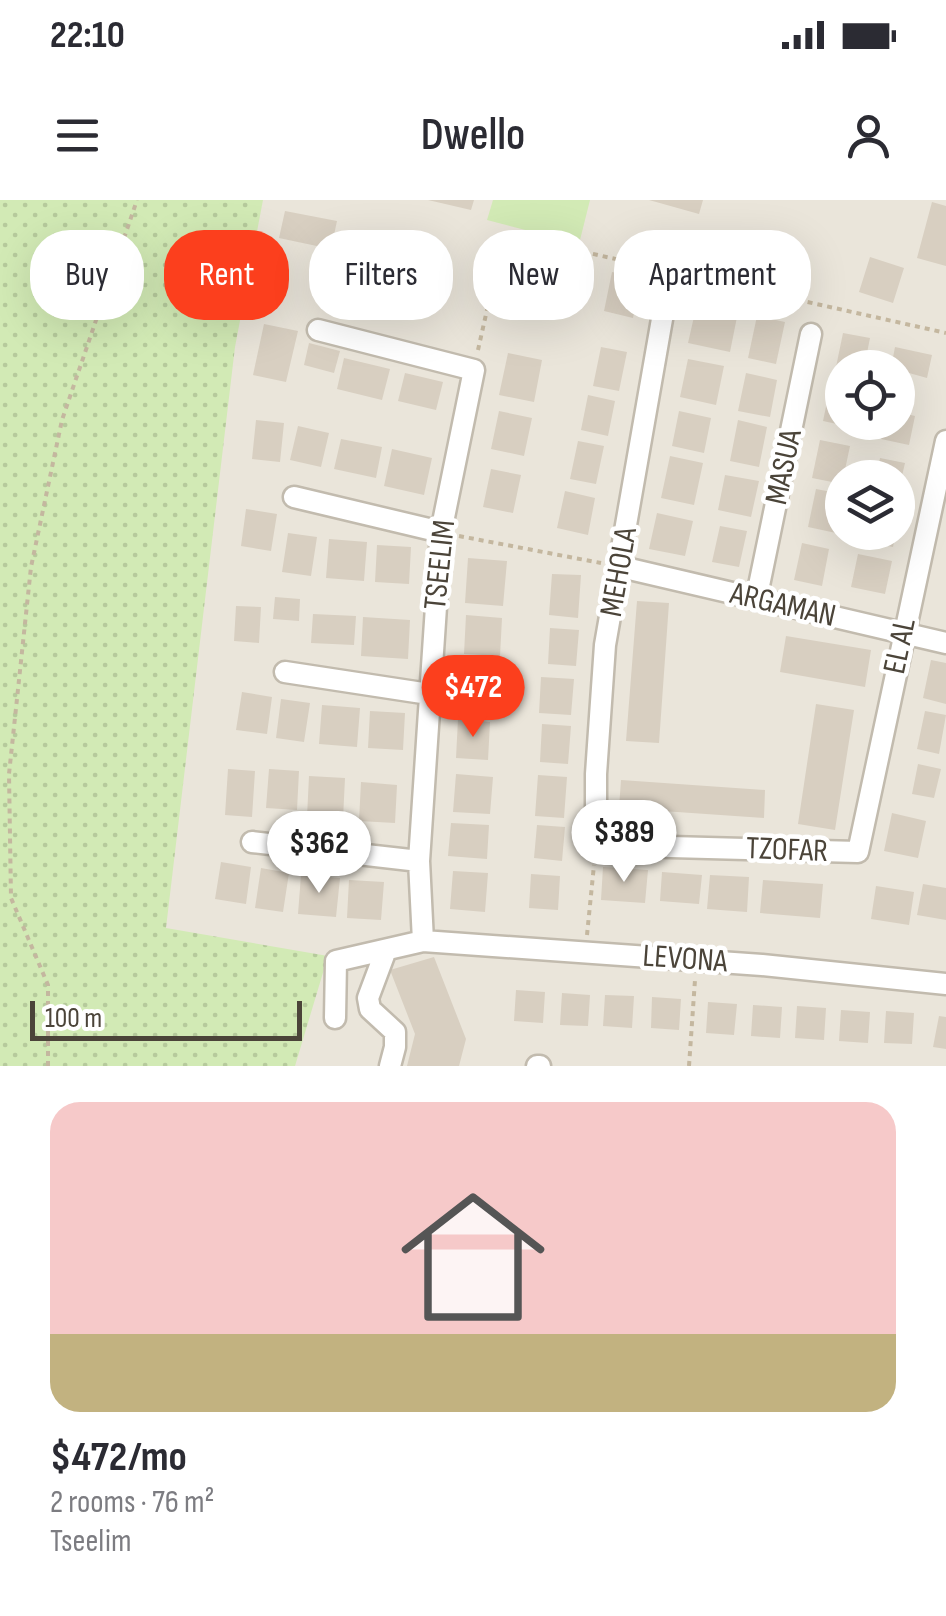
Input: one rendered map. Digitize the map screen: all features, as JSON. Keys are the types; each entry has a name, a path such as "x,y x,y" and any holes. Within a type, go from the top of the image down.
{"street":[{"name":"MEHOLA","path":"596,845 596,774 606,645 661,320"},
{"name":"TSEELIM","path":"318,330 474,370 441,532 419,861 423,942"},
{"name":"MASUA","path":"756,600 811,334"},
{"name":"EL AL","path":"858,852 946,442"},
{"path":"294,496 441,532"},
{"name":"ARGAMAN","path":"621,567 946,642"},
{"path":"285,672 429,694"},
{"path":"252,842 419,861"},
{"name":"TZOFAR","path":"596,845 858,852"},
{"name":"LEVONA","path":"335,1018 336,961 423,942 696,960 946,984"},
{"path":"386,950 368,998 370,1008 394,1032 390,1066"}],"path":[{"path":"48,1066 48,985 12,898 9,774 31,567 62,420 136,200"},
{"path":"441,532 621,567"},
{"path":"585,953 596,845"},
{"path":"689,1066 696,960"}],"shaded area":[{"path":"0,200 946,200 946,1066 0,1066"}],"green space":[{"path":"0,200 263,200 257,230 164,230 164,320 240,320 166,928 328,956 295,1066 0,1066"},
{"path":"493,200 590,200 582,230 525,230 487,220"}],"building":[{"path":"428,200 474,200 471,210"},
{"path":"649,200 703,200 699,214"},
{"path":"932,202 946,206 946,266 917,258"},
{"path":"285,211 337,221 335,230 309,230 309,244 289,240 289,230 281,230"},
{"path":"870,257 904,268 893,303 859,292"},
{"path":"612,272 614,272 614,313 604,311"},
{"path":"693,320 736,320 730,352 688,343"},
{"path":"756,320 785,322 776,364 748,358"},
{"path":"264,324 298,331 286,382 253,375"},
{"path":"843,333 870,338 868,350 840,350"},
{"path":"309,343 340,351 334,373 304,365"},
{"path":"601,347 627,352 619,391 593,386"},
{"path":"915,351 932,355 927,378 915,375"},
{"path":"508,353 542,360 534,402 499,395"},
{"path":"344,358 390,369 382,400 337,389"},
{"path":"688,359 724,366 716,405 680,397"},
{"path":"405,373 443,382 436,410 398,401"},
{"path":"746,373 777,380 770,417 738,411"},
{"path":"588,395 615,401 608,436 581,430"},
{"path":"499,411 532,418 524,456 491,449"},
{"path":"679,411 711,418 704,453 672,446"},
{"path":"256,420 284,423 280,462 252,459"},
{"path":"738,420 767,427 759,467 730,461"},
{"path":"298,426 329,433 321,467 290,460"},
{"path":"341,439 382,447 376,478 334,469"},
{"path":"820,440 850,446 847,460 825,460 825,481 812,478"},
{"path":"578,441 604,446 596,484 570,479"},
{"path":"392,449 432,458 424,495 384,486"},
{"path":"670,456 703,463 694,505 661,498"},
{"path":"491,469 521,475 513,513 483,507"},
{"path":"725,475 759,481 751,517 718,510"},
{"path":"816,489 825,491 825,531 808,527"},
{"path":"565,491 595,498 588,535 557,528"},
{"path":"246,509 277,514 271,551 241,546"},
{"path":"657,513 693,521 685,556 649,549"},
{"path":"720,526 747,531 739,567 712,562"},
{"path":"288,533 317,537 311,576 282,572"},
{"path":"329,539 367,542 364,581 326,578"},
{"path":"802,543 829,550 822,586 794,580"},
{"path":"377,545 411,547 409,584 375,582"},
{"path":"858,554 892,561 885,594 851,587"},
{"path":"468,558 507,561 503,606 465,603"},
{"path":"552,574 581,575 578,618 549,615"},
{"path":"275,597 300,599 299,621 273,619"},
{"path":"637,601 669,603 659,743 626,741"},
{"path":"236,606 261,607 259,643 234,641"},
{"path":"313,614 356,616 354,645 311,643"},
{"path":"466,615 502,618 500,656 464,654"},
{"path":"363,617 410,620 408,659 361,656"},
{"path":"550,628 579,630 576,666 548,664"},
{"path":"786,636 871,650 865,687 780,672"},
{"path":"931,660 946,663 946,704 923,698"},
{"path":"463,670 500,673 497,710 460,707"},
{"path":"541,677 574,679 571,715 539,713"},
{"path":"242,692 272,697 267,734 236,730"},
{"path":"281,699 310,703 304,742 276,738"},
{"path":"816,704 854,710 835,830 798,824"},
{"path":"322,705 360,708 357,747 319,744"},
{"path":"370,711 405,713 403,750 368,748"},
{"path":"925,711 946,715 939,754 917,749"},
{"path":"458,719 490,722 488,760 456,758"},
{"path":"542,724 571,726 568,764 540,762"},
{"path":"918,764 941,769 934,798 912,794"},
{"path":"228,769 255,771 252,817 225,815"},
{"path":"269,769 299,771 297,810 266,808"},
{"path":"456,774 493,777 490,814 453,812"},
{"path":"538,775 567,777 564,818 535,816"},
{"path":"309,776 345,778 343,819 307,817"},
{"path":"621,780 765,790 764,818 619,808"},
{"path":"361,782 397,785 395,823 359,821"},
{"path":"892,813 926,821 918,858 884,851"},
{"path":"451,823 489,825 487,859 448,856"},
{"path":"537,825 565,827 562,861 534,858"},
{"path":"221,862 251,867 246,904 215,899"},
{"path":"603,867 648,870 645,903 601,900"},
{"path":"261,868 289,873 283,912 255,908"},
{"path":"453,871 488,873 485,912 450,909"},
{"path":"662,872 702,875 699,904 660,901"},
{"path":"531,874 560,876 558,910 529,908"},
{"path":"301,875 340,878 336,917 298,914"},
{"path":"710,875 749,877 747,912 707,909"},
{"path":"349,880 384,882 381,920 347,918"},
{"path":"763,880 823,884 820,918 760,913"},
{"path":"923,884 946,888 946,920 917,915"},
{"path":"876,886 914,892 909,925 871,919"},
{"path":"434,957 466,1039 459,1066 407,1066 415,1034 390,970"},
{"path":"516,990 545,992 543,1023 514,1021"},
{"path":"562,993 590,995 588,1026 560,1025"},
{"path":"605,995 634,996 632,1028 603,1026"},
{"path":"652,997 681,999 679,1030 651,1028"},
{"path":"708,1002 737,1004 734,1035 706,1033"},
{"path":"753,1005 782,1007 780,1038 751,1036"},
{"path":"797,1006 826,1008 824,1040 795,1038"},
{"path":"841,1010 870,1012 868,1043 839,1041"},
{"path":"886,1011 914,1013 912,1044 884,1043"},
{"path":"939,1016 946,1017 946,1049 933,1047"}]}
